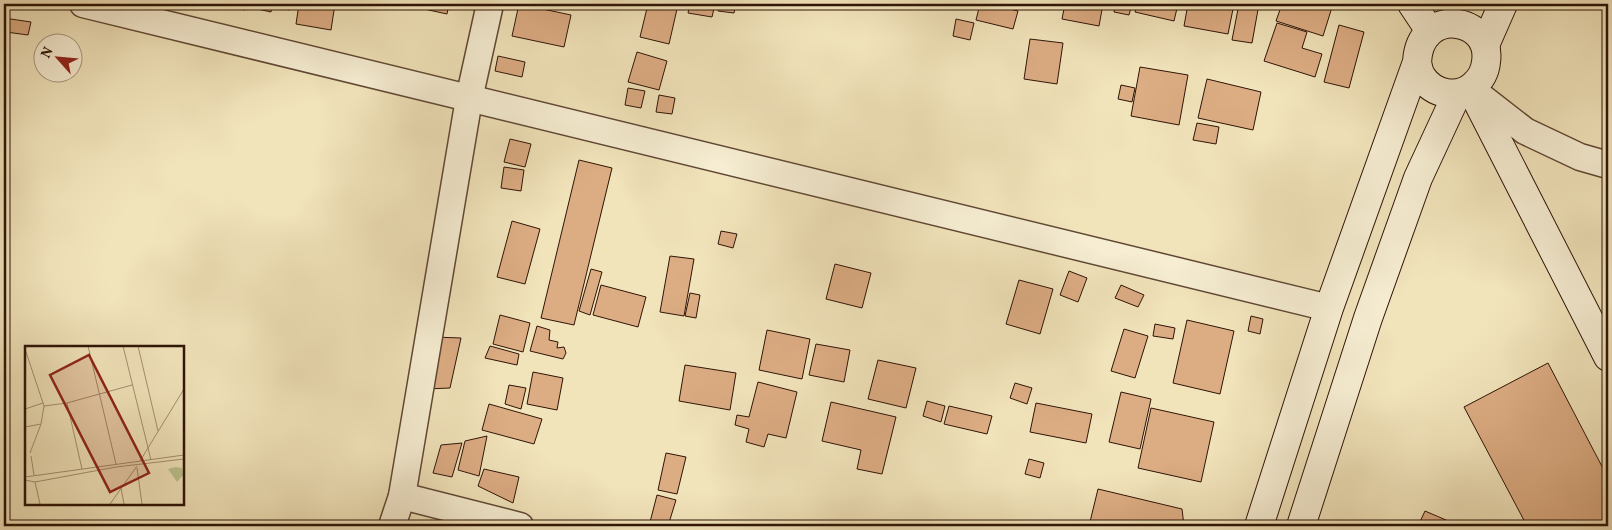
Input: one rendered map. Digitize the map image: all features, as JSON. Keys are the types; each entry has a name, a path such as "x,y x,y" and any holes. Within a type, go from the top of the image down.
{"main road":[{"path":"1301,526 1381,280 1418,178 1464,91 1480,80 1486,69 1485,45 1479,36 1462,24 1440,20 1412,4"},
{"path":"1485,45 1503,4"},
{"path":"1260,526 1329,308 1417,62 1418,50 1422,40 1440,20"},
{"path":"1417,62 1421,76 1430,87 1443,93 1464,91"},
{"path":"1464,91 1608,357"}],"street":[{"path":"83,4 1329,308"},
{"path":"392,526 402,496 468,99 490,4"},
{"path":"1464,91 1526,131 1580,157 1608,165"},
{"path":"402,496 520,526"}],"building":[{"path":"219,4 247,4 245,10"},
{"path":"250,4 291,4 289,10 272,6 271,12 249,7"},
{"path":"299,4 335,4 331,30 296,24"},
{"path":"415,4 449,4 447,14 415,7"},
{"path":"519,4 571,15 564,47 512,36"},
{"path":"648,4 677,9 669,44 640,37"},
{"path":"690,4 715,4 712,17 688,13"},
{"path":"719,4 736,4 734,13 718,11"},
{"path":"980,4 990,4 1018,11 1013,29 976,20"},
{"path":"1065,4 1103,4 1099,26 1062,19"},
{"path":"1115,4 1132,4 1129,15 1114,12"},
{"path":"1137,4 1178,4 1174,21 1135,12"},
{"path":"1188,4 1234,4 1228,34 1184,26"},
{"path":"1239,4 1259,4 1252,43 1232,40"},
{"path":"1282,4 1333,4 1323,36 1276,21"},
{"path":"4,18 31,22 28,35 6,32 4,46"},
{"path":"956,19 974,23 970,40 953,36"},
{"path":"1277,23 1307,32 1302,48 1322,54 1315,77 1264,61"},
{"path":"1339,25 1364,32 1349,88 1324,82"},
{"path":"1030,39 1063,43 1057,84 1024,79"},
{"path":"637,52 667,61 659,90 628,82"},
{"path":"498,56 525,62 522,77 495,71"},
{"path":"1140,67 1188,75 1179,125 1131,116"},
{"path":"1207,79 1261,92 1253,130 1198,118"},
{"path":"1121,85 1135,88 1132,102 1118,99"},
{"path":"628,88 645,91 641,108 625,105"},
{"path":"659,95 675,98 672,114 656,112"},
{"path":"1197,123 1219,127 1216,144 1193,140"},
{"path":"510,139 531,144 525,167 504,162"},
{"path":"579,160 612,168 574,325 541,318"},
{"path":"504,167 524,170 521,191 501,188"},
{"path":"512,221 540,229 525,284 497,277"},
{"path":"721,231 737,234 733,248 718,244"},
{"path":"670,256 694,259 684,316 660,312"},
{"path":"835,264 871,273 862,308 826,299"},
{"path":"591,269 602,272 590,315 579,311"},
{"path":"1069,271 1087,278 1078,302 1060,295"},
{"path":"1019,280 1053,289 1040,334 1006,324"},
{"path":"601,285 646,297 638,327 593,315"},
{"path":"1121,285 1144,295 1138,307 1115,298"},
{"path":"690,293 700,295 696,318 685,316"},
{"path":"500,315 530,323 523,352 493,344"},
{"path":"1251,316 1263,319 1260,334 1248,331"},
{"path":"1187,320 1234,331 1220,394 1173,383"},
{"path":"1155,324 1175,328 1173,339 1153,336"},
{"path":"537,326 550,330 549,340 558,342 557,348 564,347 566,353 563,359 530,351"},
{"path":"1124,329 1148,336 1135,378 1111,371"},
{"path":"767,330 810,339 802,379 759,370"},
{"path":"434,337 461,338 450,388 426,389"},
{"path":"816,344 850,350 844,382 809,375"},
{"path":"490,346 519,354 517,365 485,358"},
{"path":"878,360 916,368 906,408 868,399"},
{"path":"1548,363 1608,478 1608,526 1527,526 1464,407"},
{"path":"685,365 736,373 730,410 679,401"},
{"path":"533,372 563,378 557,410 527,404"},
{"path":"758,382 797,392 786,438 768,434 764,447 746,442 749,429 735,425 737,415 749,417"},
{"path":"1015,383 1032,388 1027,404 1010,398"},
{"path":"509,385 526,388 521,409 505,404"},
{"path":"1121,392 1151,399 1140,449 1109,442"},
{"path":"927,401 945,406 941,422 923,416"},
{"path":"831,402 896,417 882,474 857,469 861,450 822,441"},
{"path":"1036,403 1092,414 1086,443 1030,432"},
{"path":"489,404 542,419 534,444 482,430"},
{"path":"949,406 992,416 987,434 944,424"},
{"path":"1151,408 1214,422 1201,482 1138,468"},
{"path":"487,436 479,476 458,470 465,441"},
{"path":"462,443 452,477 433,473 441,445"},
{"path":"666,453 686,457 677,494 658,490"},
{"path":"1029,459 1044,463 1040,478 1025,474"},
{"path":"484,469 519,477 513,503 478,486"},
{"path":"1098,489 1182,509 1184,526 1089,526"},
{"path":"657,495 676,500 668,526 649,526"},
{"path":"1425,511 1460,526 1418,526"}]}
